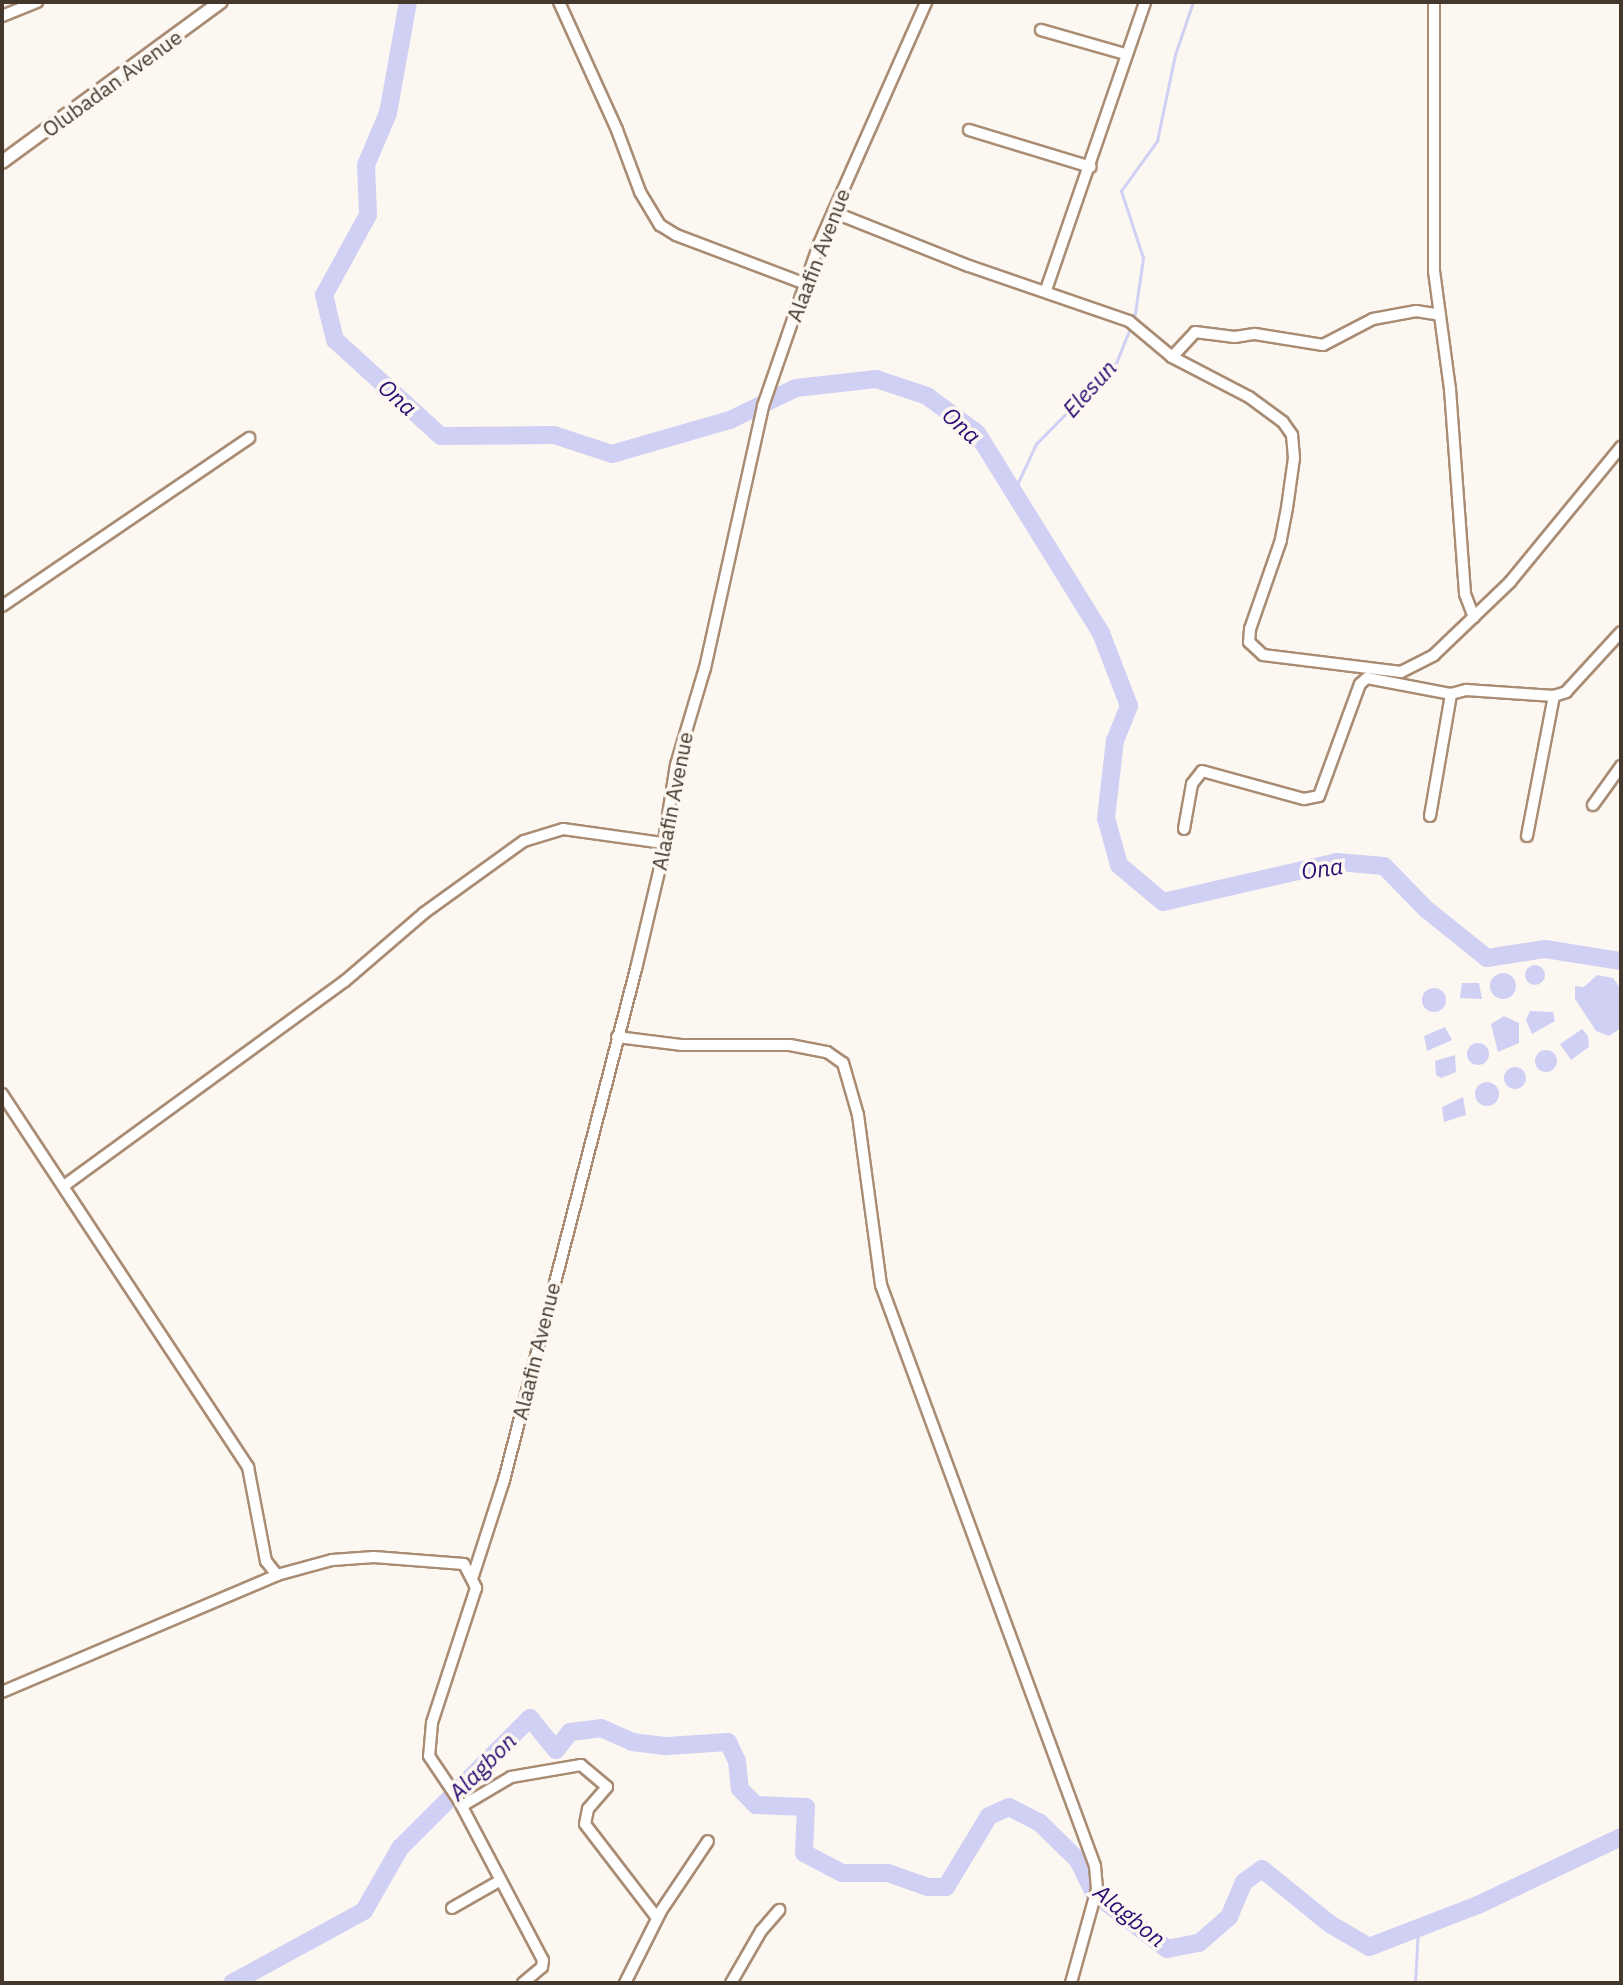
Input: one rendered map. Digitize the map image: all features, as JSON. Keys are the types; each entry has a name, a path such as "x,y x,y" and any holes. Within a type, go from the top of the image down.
{"street":[{"path":"2,16 37,2"},
{"name":"Olubadan Avenue","path":"2,161 221,2"},
{"path":"559,2 617,130 640,192 660,225 676,235 806,284"},
{"name":"Alaafin Avenue","path":"523,1983 542,1967 543,1960 460,1802 429,1756 429,1744 473,1600 472,1576 503,1480 639,957 676,765 705,668 763,406 775,366 833,212 926,2"},
{"path":"1046,290 1091,167 1125,54 1145,2"},
{"path":"1434,2 1433,237 1465,594 1475,617"},
{"path":"1041,30 1125,54"},
{"path":"969,130 1091,167"},
{"path":"833,212 969,266 1046,290 1135,325 1172,357 1249,397 1275,415 1292,435 1294,458 1281,540 1255,607 1249,642 1252,648 1271,657 1401,672 1434,656 1510,582 1621,447"},
{"path":"1172,357 1195,332 1229,337 1255,334 1323,345 1373,319 1416,311 1440,315"},
{"path":"2,606 248,438"},
{"path":"1184,829 1192,784 1202,771 1304,799 1315,798 1323,792 1360,684 1372,678 1451,694 1466,690 1554,696 1566,692 1621,632"},
{"path":"1409,667 1411,688"},
{"path":"1430,816 1451,694"},
{"path":"1527,836 1554,696"},
{"path":"1593,805 1621,766"},
{"path":"65,1185 345,981 424,913 524,841 563,829 662,843"},
{"path":"617,1037 681,1045 790,1045 827,1052 843,1063 858,1115 881,1285 1044,1721 1095,1866 1097,1889 1071,1983"},
{"path":"2,1094 65,1185 248,1467 266,1561 277,1574"},
{"path":"2,1692 277,1574 332,1560 400,1557 464,1564 472,1576"},
{"path":"460,1802 511,1777 581,1765 607,1787 588,1809 585,1824 657,1917"},
{"path":"625,1983 657,1917 708,1842"},
{"path":"452,1908 501,1880"},
{"path":"731,1983 761,1931 779,1910"}],"water":[{"path":"1535,965 1542,968 1545,975 1542,982 1535,985 1528,982 1525,975 1528,968"},
{"path":"1503,973 1512,977 1516,986 1512,995 1503,999 1494,995 1490,986 1494,977"},
{"path":"1597,975 1613,978 1621,989 1621,1028 1609,1036 1596,1031 1575,999 1575,986 1584,987"},
{"path":"1462,983 1479,983 1482,999 1460,998"},
{"path":"1434,988 1443,991 1446,1000 1443,1009 1434,1012 1425,1009 1422,1000 1425,991"},
{"path":"1530,1011 1553,1012 1555,1021 1532,1034 1526,1020"},
{"path":"1504,1016 1519,1023 1519,1043 1498,1052 1491,1024"},
{"path":"1445,1027 1452,1040 1427,1051 1424,1036"},
{"path":"1582,1029 1588,1036 1589,1047 1571,1060 1560,1044"},
{"path":"1478,1043 1488,1050 1489,1054 1482,1064 1478,1065 1468,1058 1467,1054 1474,1044"},
{"path":"1546,1050 1554,1053 1557,1061 1554,1069 1546,1072 1538,1069 1535,1061 1538,1053"},
{"path":"1455,1055 1456,1072 1441,1078 1436,1075 1435,1061"},
{"path":"1515,1067 1523,1070 1526,1078 1523,1086 1515,1089 1507,1086 1504,1078 1507,1070"},
{"path":"1487,1082 1498,1089 1499,1094 1492,1105 1487,1106 1476,1099 1475,1094 1482,1083"},
{"path":"1463,1097 1466,1115 1444,1122 1442,1107"}],"waterway":[{"name":"Ona","path":"408,2 388,113 366,165 368,215 324,295 335,340 441,436 554,435 612,454 730,420 796,388 876,379 927,396 977,433 1101,633 1129,706 1115,740 1106,818 1119,865 1163,902 1337,862 1384,866 1426,909 1487,958 1545,949 1621,961"},
{"name":"Elesun","path":"1134,320 1143,258 1121,191 1157,141 1175,55 1193,2"},
{"name":"Elesun","path":"1014,491 1036,444 1116,363 1131,326"},
{"name":"Alagbon","path":"232,1983 364,1911 400,1848 530,1718 556,1750 570,1732 601,1728 632,1742 667,1746 728,1742 737,1761 740,1789 756,1805 806,1807 804,1853 842,1873 888,1873 928,1887 946,1887 989,1816 1009,1807 1039,1822 1078,1860 1094,1893 1167,1949 1199,1943 1229,1917 1244,1882 1262,1869 1330,1924 1369,1947 1478,1905 1621,1837"},
{"path":"1415,1983 1418,1928"}]}
